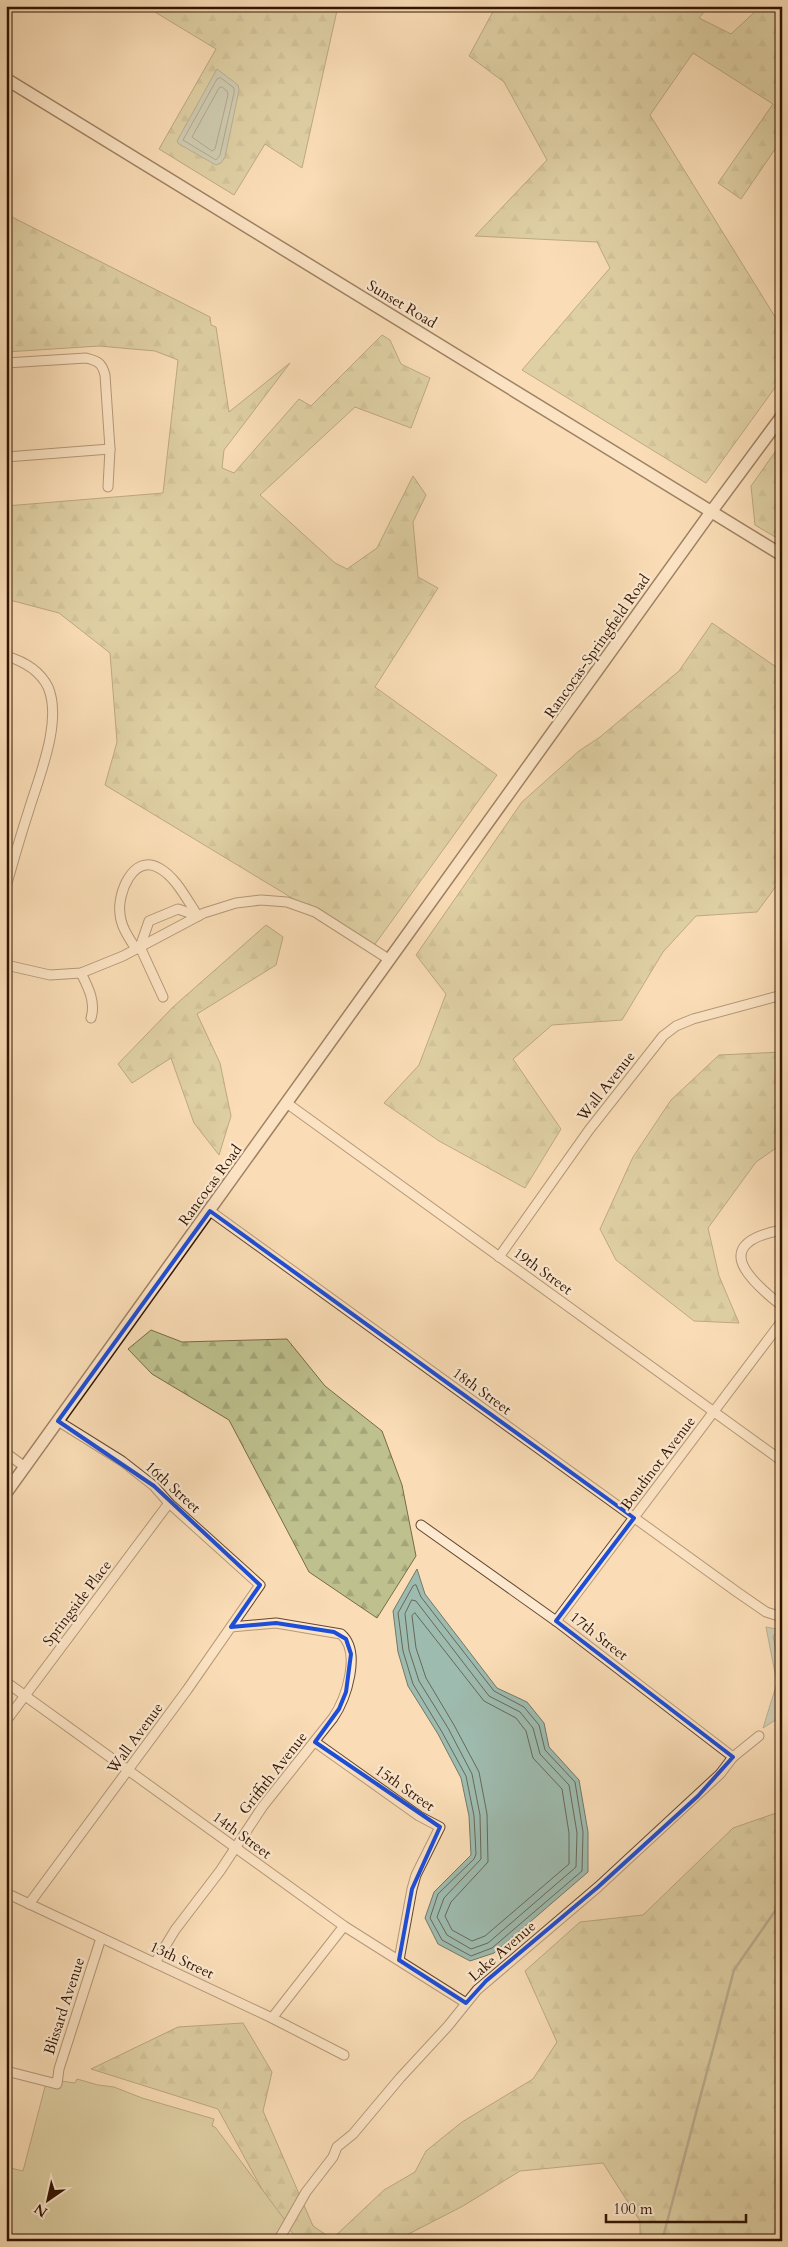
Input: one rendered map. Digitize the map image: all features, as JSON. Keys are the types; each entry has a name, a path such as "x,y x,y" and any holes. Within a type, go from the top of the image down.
{"main road":[{"name":"Sunset Road","path":"6,79 782,556"},
{"name":"Rancocas-Springfield Road","path":"438,894 710,512 782,416"},
{"name":"Rancocas Road","path":"6,1493 438,894"}],"street":[{"path":"6,363 86,358 97,360 101,364 105,375 110,449 108,487"},
{"path":"6,457 110,449"},
{"path":"6,656 27,666 42,679 51,698 52,720 44,763 6,886"},
{"path":"163,996 138,948 122,923 119,908 126,881 140,868 152,865 164,871 173,880 198,916"},
{"path":"6,965 50,975 81,973 138,948 198,916 220,907 261,900 287,902 315,912 390,960"},
{"path":"138,948 149,921 178,909 198,916"},
{"path":"81,973 91,994 93,1009 91,1018"},
{"name":"Wall Avenue","path":"499,1257 588,1130 663,1036 685,1022 782,995"},
{"name":"19th Street","path":"288,1104 782,1461"},
{"name":"18th Street","path":"210,1211 737,1592 766,1612 782,1617"},
{"path":"782,1230 758,1236 748,1241 743,1248 740,1260 744,1270 782,1306"},
{"name":"Boudinot Avenue","path":"556,1621 782,1321"},
{"name":"16th Street","path":"58,1421 122,1461 154,1486 169,1503 260,1585"},
{"path":"6,1453 25,1467"},
{"name":"Springside Place","path":"6,1721 169,1503"},
{"name":"17th Street","path":"421,1525 556,1621 733,1757"},
{"name":"Wall Avenue","path":"29,1904 128,1770 260,1585"},
{"name":"Griffith Avenue","path":"154,1963 175,1930 220,1871 263,1806 339,1709 346,1692 351,1664 346,1639 334,1632 276,1623 231,1627"},
{"name":"14th Street","path":"6,1682 344,1926 466,2003"},
{"name":"Lake Avenue","path":"278,2241 306,2192 333,2157 337,2147 353,2134 389,2090 448,2026 486,1981 633,1856 720,1774 733,1757 759,1736"},
{"name":"15th Street","path":"314,1742 419,1816 440,1827 416,1875 399,1960"},
{"name":"13th Street","path":"6,1893 272,2018 344,2055"},
{"path":"272,2018 344,1926"},
{"name":"Blissard Avenue","path":"6,2071 57,2084 59,2069 101,1938"}],"highlighted area":[{"path":"210,1211 634,1518 556,1621 733,1757 698,1796 598,1887 486,1981 466,2003 399,1960 412,1889 440,1827 315,1742 339,1709 346,1692 351,1654 346,1639 334,1632 276,1623 231,1627 260,1585 154,1486 58,1421"}],"green space":[{"path":"145,6 338,6 302,168 265,144 234,195 159,149 216,49"},
{"path":"496,6 709,6 699,18 731,34 761,6 782,6 782,139 741,199 718,183 773,104 693,53 650,115 782,328 782,378 706,483 522,370 610,268 597,242 475,236 547,160 504,82 469,56"},
{"path":"6,214 210,317 211,325 216,327 229,412 290,363 224,450 222,468 234,473 299,399 311,406 382,335 390,340 401,364 430,378 411,428 355,407 260,495 335,563 347,569 377,548 413,476 426,495 413,522 418,577 438,588 375,687 497,775 373,947 105,785 117,742 110,653 59,613 6,599 6,506 163,493 178,360 155,351 99,346 6,352"},
{"path":"782,442 782,541 755,525 751,486"},
{"path":"712,623 782,671 782,878 757,912 696,916 663,952 622,1020 552,1025 513,1059 561,1129 525,1188 439,1141 384,1103 419,1065 446,994 416,955 522,802 579,751 600,737 679,671"},
{"path":"266,925 283,937 276,965 197,1014 220,1063 231,1116 219,1155 194,1123 171,1058 132,1083 118,1064 173,1007"},
{"path":"782,1052 782,1144 756,1162 708,1228 719,1276 739,1323 694,1321 616,1260 600,1229 633,1157 671,1100 719,1055"},
{"path":"151,1330 182,1342 287,1339 325,1386 382,1431 402,1485 416,1556 377,1618 309,1572 229,1420 152,1374 128,1349"},
{"path":"782,1811 782,2241 640,2241 640,2221 603,2163 520,2171 463,2206 395,2241 298,2241 264,2193 218,2109 91,2069 178,2027 243,2023 272,2072 263,2111 313,2226 332,2239 384,2190 415,2172 426,2151 462,2122 533,2079 557,2042 525,1971 580,1922 643,1915 733,1828"},
{"path":"47,2079 75,2083 77,2079 114,2087 142,2098 214,2119 212,2126 215,2127 288,2224 278,2241 102,2241 95,2239 94,2241 6,2241 6,2167 23,2171"}],"water":[{"path":"217,69 238,85 239,90 225,157 221,163 216,165 179,144 177,141"},
{"path":"417,1569 425,1594 497,1688 527,1702 544,1723 549,1747 579,1780 588,1832 588,1872 494,1953 470,1961 438,1944 425,1918 434,1892 471,1855 469,1816 461,1778 438,1734 408,1686 398,1652 393,1611"},
{"path":"766,1627 782,1630 782,1716 763,1728 777,1683"}],"waterway":[{"path":"662,2241 734,1970 782,1901"}]}
